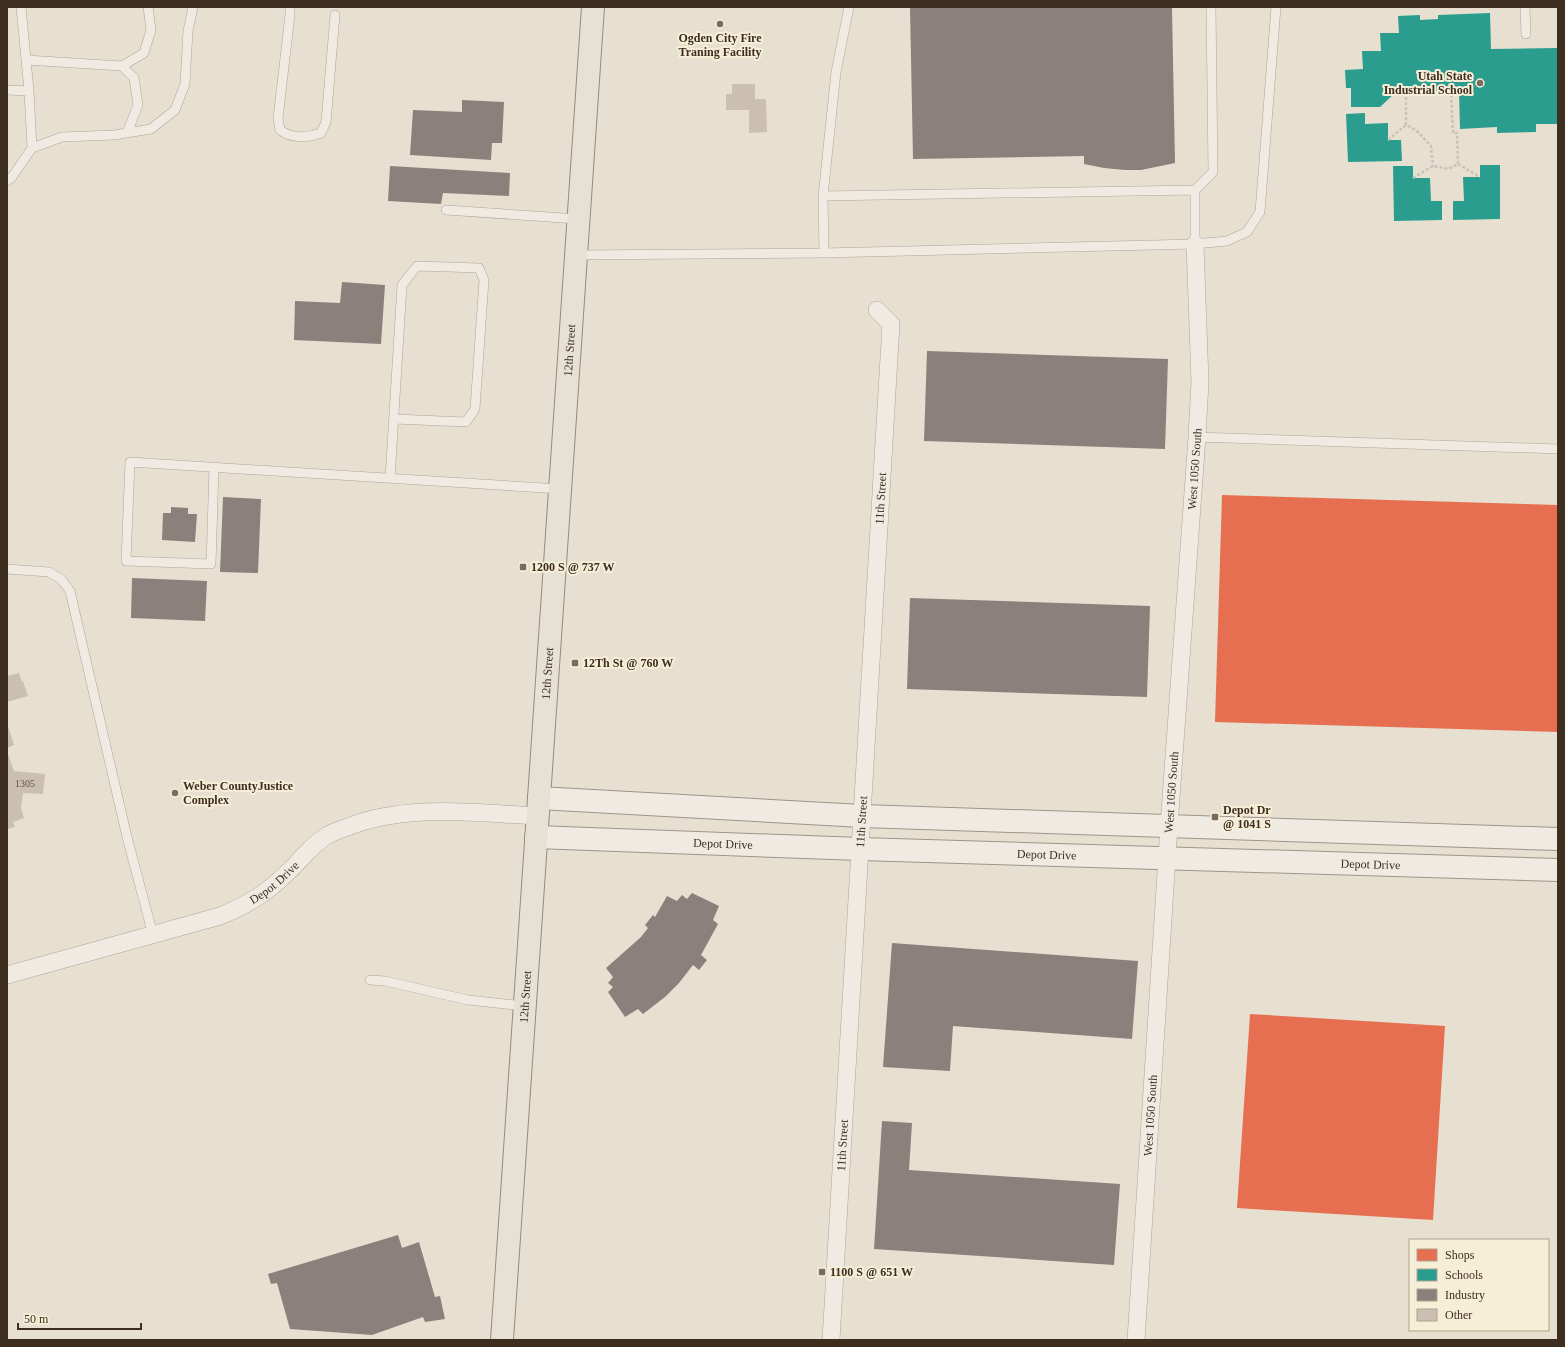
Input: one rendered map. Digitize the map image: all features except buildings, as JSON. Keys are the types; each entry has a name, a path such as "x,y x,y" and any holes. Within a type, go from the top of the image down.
{"main road":[{"name":"12th Street","path":"502,1340 593,7"},
{"name":"Depot Drive","path":"537,817 862,816 1558,839"},
{"name":"Depot Drive","path":"537,817 860,849 1558,870"}],"street":[{"name":"West 1050 South","path":"1136,1340 1169,826 1200,382 1194,244"},
{"name":"11th Street","path":"831,1340 891,324 877,310"},
{"name":"Depot Drive","path":"7,975 220,916 244,906 270,890 290,871 310,848 328,834 356,823 391,814 426,811 537,817"}],"lane":[{"path":"21,7 29,91 32,148"},
{"path":"26,60 122,66 144,53 151,30 148,7"},
{"path":"7,181 12,178 32,148 62,137 127,133 151,129 175,110 185,84 188,31 193,7"},
{"path":"290,7 278,118 280,130 287,135 310,137 321,133 326,122 335,15"},
{"path":"824,253 823,196 836,72 849,7"},
{"path":"1194,244 1195,190 1213,172 1211,7"},
{"path":"576,255 824,253 1194,244 1227,241 1247,232 1260,212 1276,7"},
{"path":"1525,7 1526,34"},
{"path":"122,66 134,78 138,105 127,133"},
{"path":"7,90 29,91"},
{"path":"823,196 1195,190"},
{"path":"446,210 578,219"},
{"path":"390,478 402,285 417,266 479,268 484,280 475,409 466,422 394,419"},
{"path":"1197,437 1558,449"},
{"path":"214,467 212,564 126,560 130,462 214,467 390,478 560,489"},
{"path":"7,569 49,572 61,579 70,591 127,837 153,935"},
{"path":"370,980 385,980 468,1000 524,1006"}],"path":[{"path":"1451,91 1453,133 1458,133 1458,164"},
{"path":"1406,92 1406,125"},
{"path":"1406,125 1416,130 1431,146 1433,166"},
{"path":"1388,140 1406,125"},
{"path":"1413,178 1433,166 1448,169 1458,164"},
{"path":"1458,164 1480,177"}],"place":[{"name":"Ogden City Fire Traning Facility","path":"720,24"},
{"name":"Utah State Industrial School","path":"1480,83"},
{"name":"1200 S @ 737 W","path":"523,567"},
{"name":"12Th St @ 760 W","path":"575,663"},
{"name":"Weber CountyJustice Complex","path":"175,793"},
{"name":"Depot Dr @ 1041 S","path":"1215,817"},
{"name":"1100 S @ 651 W","path":"822,1272"}]}
